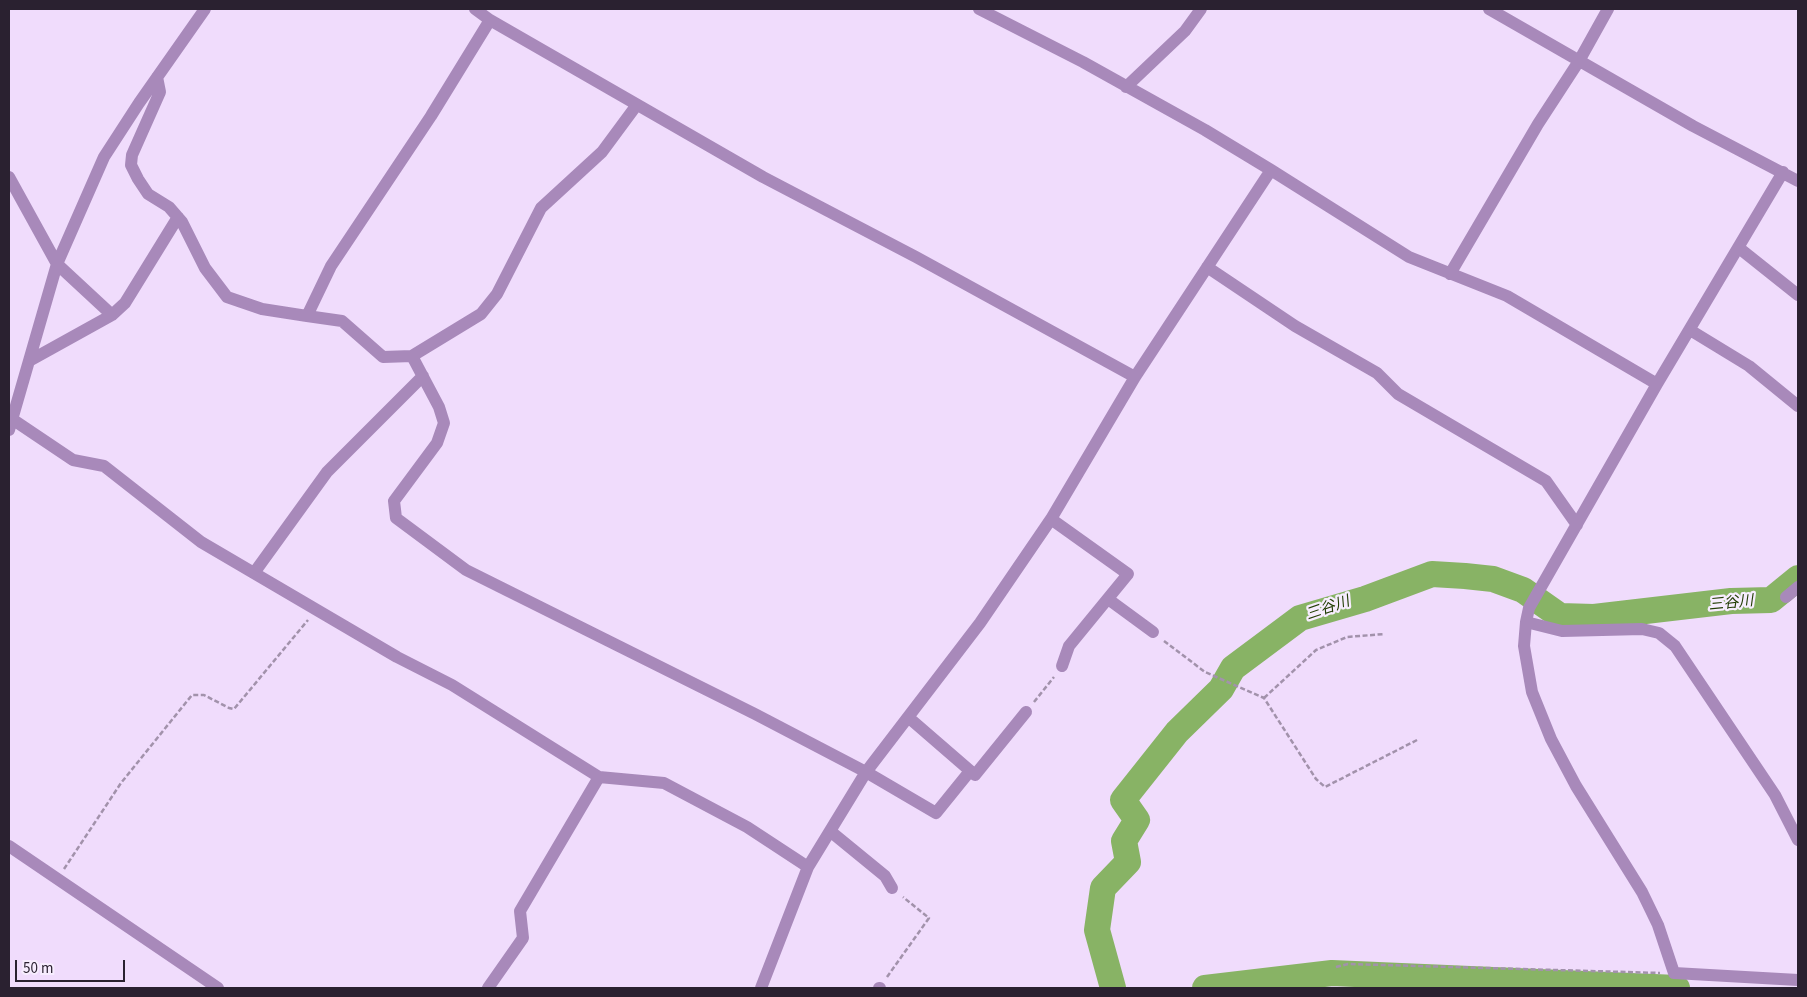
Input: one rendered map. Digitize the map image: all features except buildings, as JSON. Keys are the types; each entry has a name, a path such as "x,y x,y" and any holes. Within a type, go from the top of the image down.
{"street":[{"path":"206,9 157,77 104,157 57,264 28,360 12,399 11,425 73,460 104,466 201,542 397,657 452,685 599,777 664,782 747,827 808,867"},
{"path":"979,9 1083,62 1199,127 1271,170 1409,258 1507,296 1657,384"},
{"path":"1126,87 1185,31 1201,9"},
{"path":"1489,9 1693,126 1798,181"},
{"path":"1450,274 1538,124 1580,61 1608,9"},
{"path":"307,316 331,266 431,116 482,13 636,106 762,177 916,257 1134,377"},
{"path":"157,77 160,92 132,155 131,165 148,194 169,207 182,222 204,268 227,297 262,309 342,322 383,357 412,356 481,314 497,294 542,208 602,152 636,106"},
{"path":"760,988 808,867 866,772 980,623 1051,519 1134,377 1271,170"},
{"path":"1783,172 1657,384 1529,608 1524,646 1532,692 1551,739 1576,786 1642,892 1658,925 1674,973 1798,980"},
{"path":"9,177 57,264 112,315"},
{"path":"28,360 112,315 125,303 178,217"},
{"path":"1739,248 1798,295"},
{"path":"1207,267 1295,326 1377,373 1398,394 1546,481 1576,525"},
{"path":"1690,330 1749,366 1798,406"},
{"path":"412,356 439,407 444,422 437,443 394,501 396,518 466,570 755,714 866,772 936,813 970,771"},
{"path":"254,573 327,472 422,376"},
{"path":"1051,519 1128,574 1069,646 1062,666"},
{"path":"1786,597 1798,587"},
{"path":"1108,599 1153,632"},
{"path":"1526,622 1562,631 1642,629 1659,633 1675,646 1775,795 1798,840"},
{"path":"908,717 975,775 1026,712"},
{"path":"488,988 522,938 520,912 599,777"},
{"path":"830,831 885,876 892,888"},
{"path":"9,846 218,988"}],"path":[{"path":"57,879 121,783 192,695 204,695 228,708 234,709 316,610"},
{"path":"1153,632 1204,672 1264,698 1316,779 1325,787 1419,739"},
{"path":"1264,698 1316,650 1347,637 1385,634"},
{"path":"1026,712 1062,666"},
{"path":"879,988 929,918 892,888"},
{"path":"1336,967 1348,964 1674,973"}],"waterway":[{"name":"三谷川","path":"1113,988 1097,930 1103,888 1128,862 1124,841 1137,820 1123,800 1177,732 1221,689 1233,668 1300,618 1365,599 1432,574 1493,579 1523,590 1560,616 1594,617 1731,601 1771,600 1798,578"},
{"path":"1205,988 1332,973 1677,988"}]}
